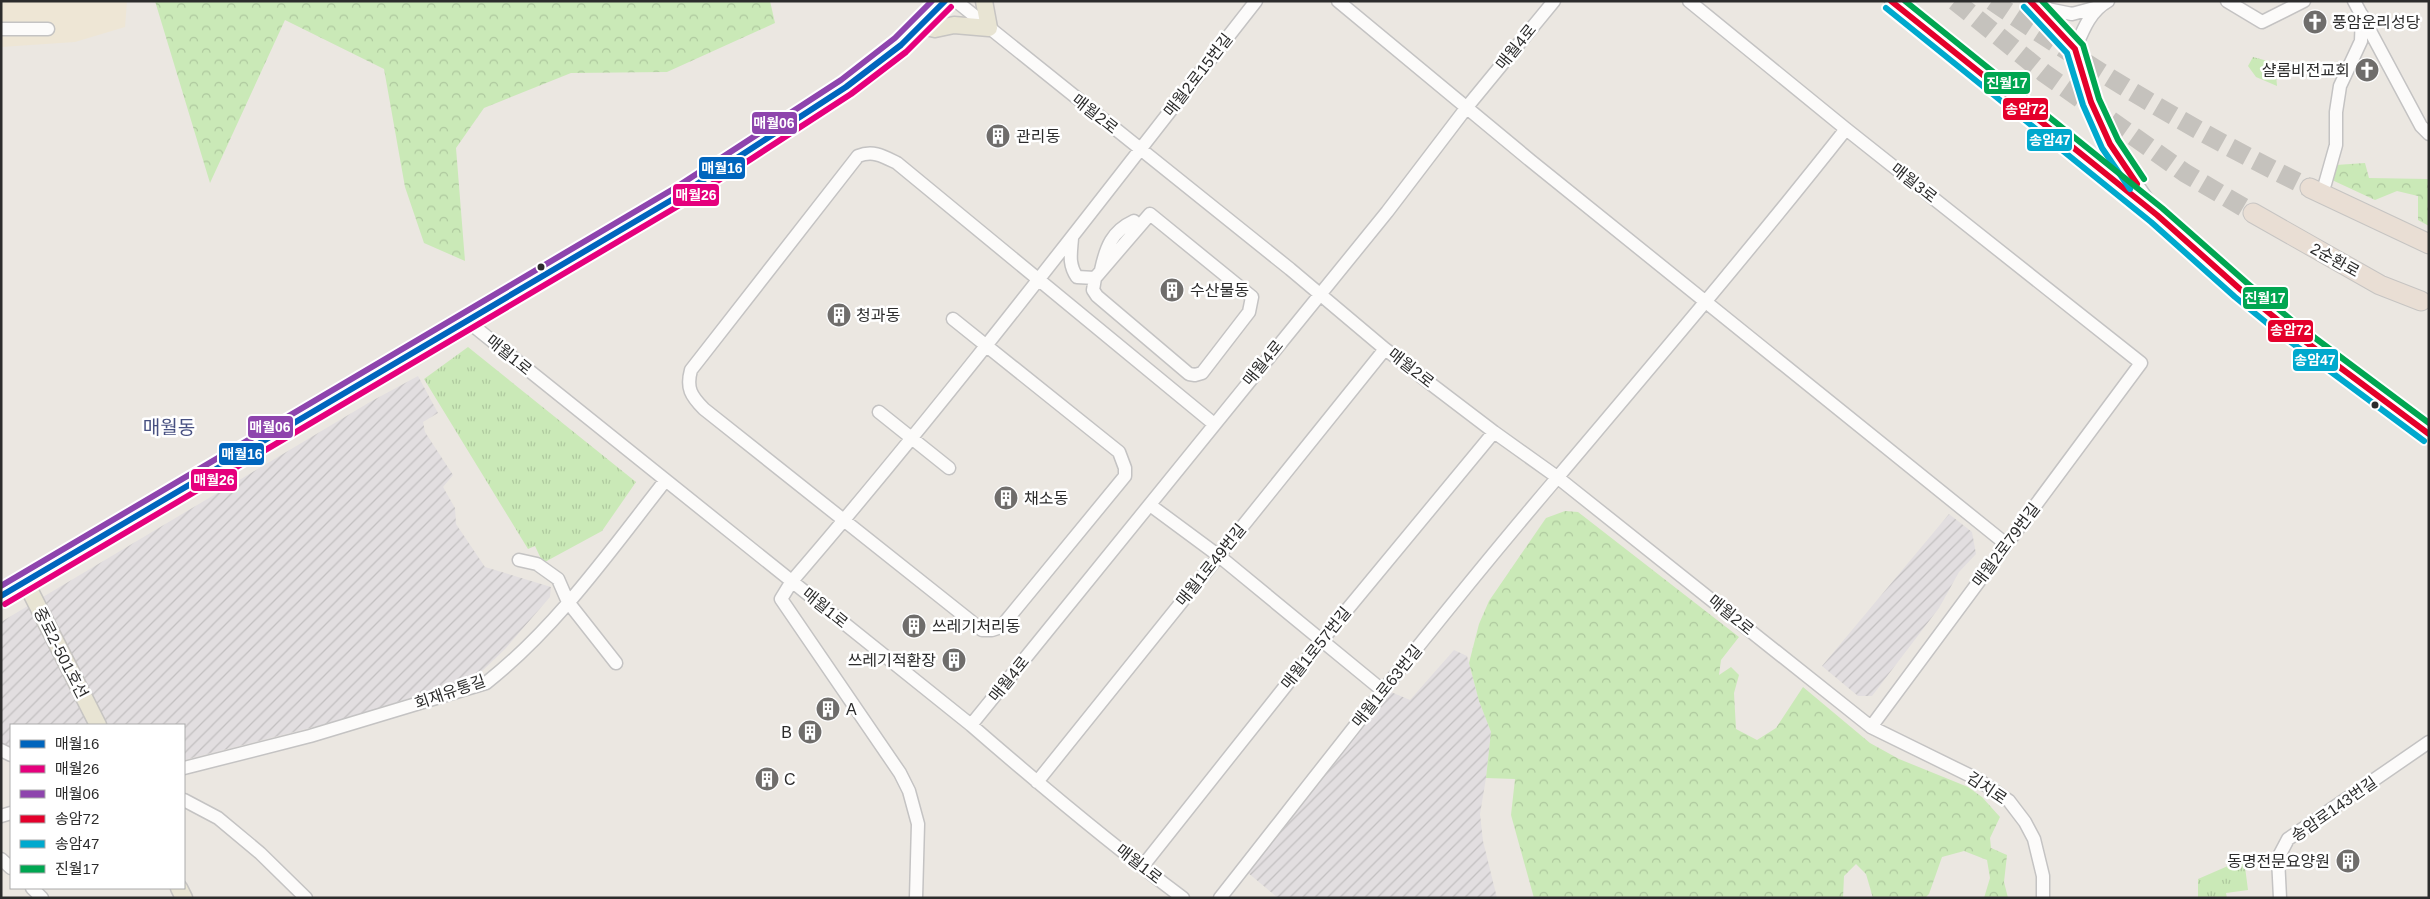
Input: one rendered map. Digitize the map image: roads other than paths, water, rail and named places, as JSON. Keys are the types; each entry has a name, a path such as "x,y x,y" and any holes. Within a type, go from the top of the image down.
{"highway":[{"path":"2318,186 2429,244"},
{"name":"2순환로","path":"2253,213 2380,285 2421,301"}],"main road":[{"path":"1,596 680,195 813,110 881,61 921,26 945,1"},
{"path":"921,26 936,29 954,25 989,28 984,1"},
{"path":"2158,215 2255,302 2429,434"},
{"name":"중로2-501호선","path":"25,581 97,724"}],"street":[{"name":"매월2로","path":"956,1 1386,349 1494,432 1558,477 1871,727"},
{"name":"매월2로15번길","path":"916,898 918,824 909,791 900,773 781,599 792,581 844,521 1039,282 1256,1"},
{"path":"1338,1 1467,108 2006,544"},
{"name":"매월4로","path":"971,725 1387,212 1467,108 1554,1"},
{"name":"매월3로","path":"1689,1 1846,129 2141,363"},
{"path":"1891,1 2158,215"},
{"path":"2227,1 2262,22 2304,1"},
{"path":"2354,1 2422,126 2429,134"},
{"path":"2034,4 2075,49 2091,102 2110,144 2158,215"},
{"path":"2034,4 2072,14 2103,4"},
{"path":"2075,49 2086,24 2103,4"},
{"path":"2318,186 2336,144 2336,112 2340,86 2361,41 2362,15"},
{"path":"1,29 48,29"},
{"name":"매월1로63번길","path":"1220,898 1382,690 1706,301 1846,129"},
{"path":"953,318 1119,452 1125,468 1125,476 1000,627 992,630 976,626 692,397 688,380 691,370 858,156 866,153 876,153 897,163 1039,282 1214,424"},
{"path":"1072,238 1069,263 1072,270 1077,276 1098,274 1150,214 1252,297 1252,307 1249,312 1202,373 1189,374 1097,296 1093,290 1098,274 1106,246 1125,225 1134,221"},
{"name":"매월1로","path":"466,320 971,725 1037,782 1183,898"},
{"name":"매월1로49번길","path":"1037,782 1386,349"},
{"name":"매월2로79번길","path":"1871,727 2141,363"},
{"path":"1175,393 1189,374"},
{"path":"879,412 949,468"},
{"name":"매월1로57번길","path":"1142,867 1322,640 1494,432"},
{"name":"회재유통길","path":"185,768 310,736 473,688 492,678 568,602 665,481"},
{"path":"1150,505 1219,556 1382,690"},
{"path":"519,560 536,564 548,570 558,579 568,602 616,663"},
{"name":"김치로","path":"1871,727 1977,779 2009,802 2025,822 2034,839 2043,876 2043,898"},
{"name":"송암로143번길","path":"2280,898 2278,858 2288,839 2429,742"},
{"path":"185,801 218,818 260,853 306,898"},
{"path":"33,889 42,898"}],"tunnel":[{"path":"1955,1 2044,73 2185,173 2253,213"},
{"path":"1992,1 2108,77 2147,100 2227,146 2310,188"}],"place":[{"name":"풍암운리성당","path":"2315,22"},
{"name":"샬롬비전교회","path":"2367,70"},
{"name":"관리동","path":"998,136"},
{"name":"수산물동","path":"1172,290"},
{"name":"청과동","path":"839,315"},
{"name":"채소동","path":"1006,498"},
{"name":"쓰레기처리동","path":"914,626"},
{"name":"쓰레기적환장","path":"954,660"},
{"name":"A","path":"828,709"},
{"name":"B","path":"810,732"},
{"name":"C","path":"767,779"},
{"name":"동명전문요양원","path":"2348,861"}],"district":[{"name":"매월동","path":"169,427"}]}
